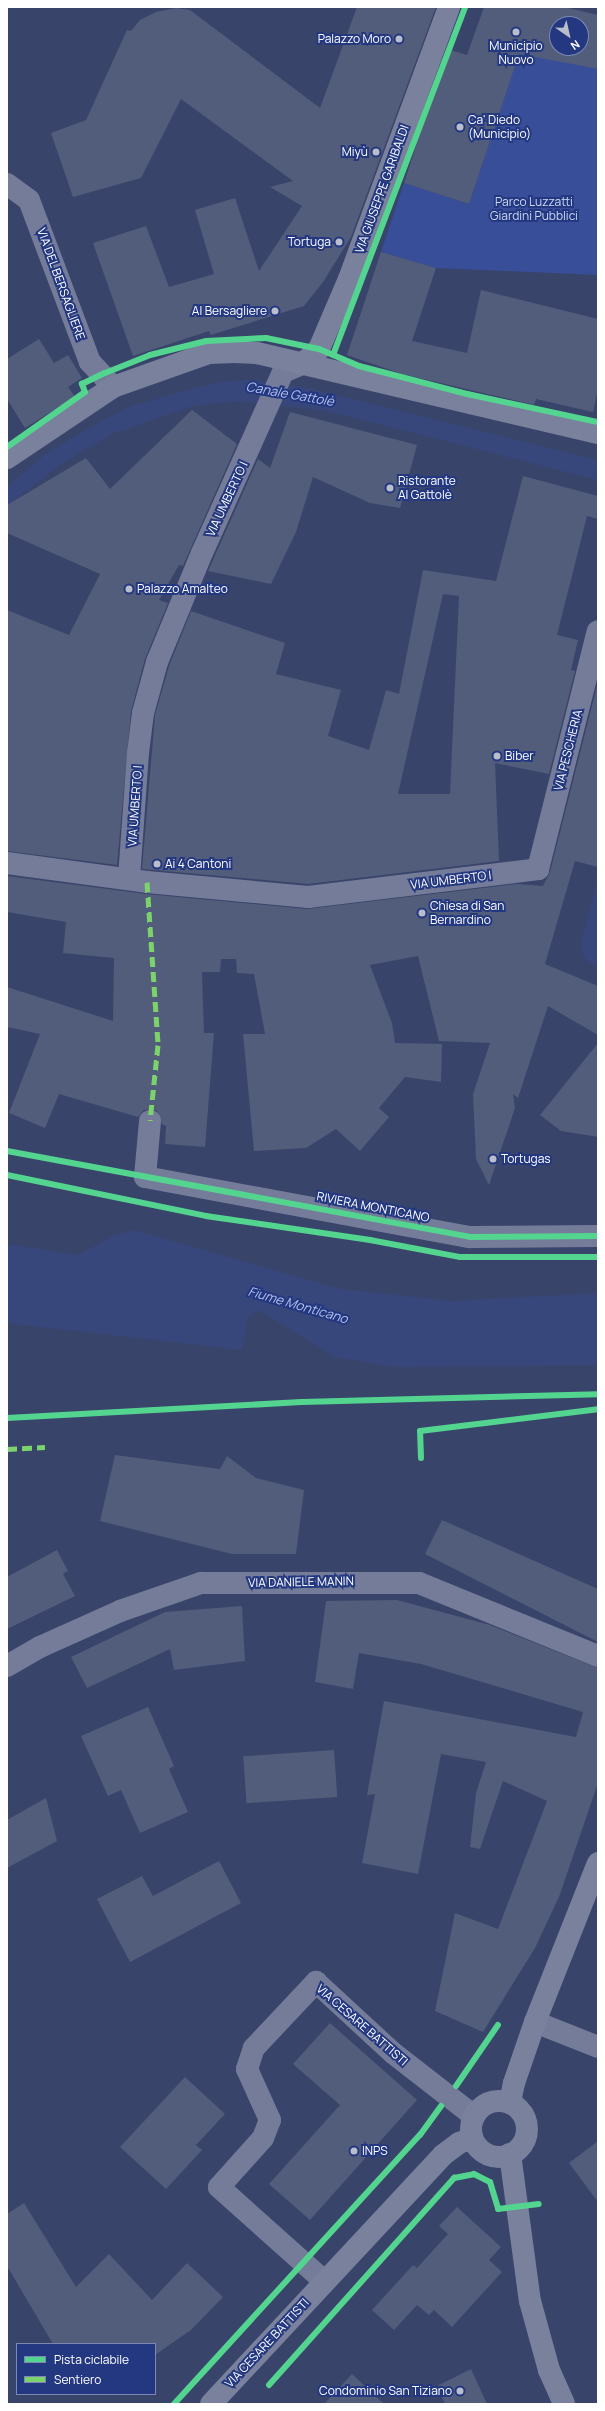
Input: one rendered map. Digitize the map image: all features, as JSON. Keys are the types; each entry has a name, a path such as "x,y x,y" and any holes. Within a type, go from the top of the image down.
{"street":[{"name":"VIA GIUSEPPE GARIBALDI","path":"293,368 319,349 349,279 449,7"},
{"name":"VIA DEL BERSAGLIERE","path":"7,184 30,200 90,362 113,388"},
{"path":"7,458 113,388 209,353 257,353 293,368 598,433"},
{"name":"VIA UMBERTO I","path":"293,368 268,407 202,553 157,662 143,713 138,753 129,878 147,882 308,897 538,869"},
{"name":"VIA PESCHERIA","path":"538,869 598,631"},
{"path":"7,864 129,878"},
{"name":"RIVIERA MONTICANO","path":"150,1121 145,1177 470,1237 598,1236"},
{"name":"VIA DANIELE MANIN","path":"7,1666 40,1647 120,1611 201,1583 419,1583 598,1656"},
{"path":"510,2103 514,2083 535,2022 598,1863"},
{"name":"VIA CESARE BATTISTI","path":"324,2281 220,2187 263,2138 270,2120 247,2069 254,2048 316,1982 400,2060 474,2116"},
{"path":"535,2022 598,2047"},
{"path":"494,2101 510,2103 523,2115 526,2133 518,2149 510,2154 492,2156 476,2146 472,2138 474,2116 479,2109 494,2101"},
{"name":"VIA CESARE BATTISTI","path":"211,2404 324,2281 444,2155 459,2143 472,2138"},
{"path":"510,2154 530,2301 549,2370 564,2404"}],"green space":[{"name":"Parco Luzzatti Giardini Pubblici","path":"519,53 598,69 598,275 436,268 381,252 404,183 469,204"}],"water":[{"name":"Canale Gattolè","path":"255,380 312,389 598,460 598,480 327,411 238,401 192,406 112,434 64,462 7,506 7,487 16,479 47,453 105,419 132,406 194,388 227,381"},
{"path":"598,879 598,965 594,966 584,957 581,944"},
{"name":"Fiume Monticano","path":"134,1230 340,1289 451,1301 598,1293 598,1365 394,1367 335,1357 259,1310 248,1317 242,1350 7,1323 7,1244 78,1255 113,1236"}],"building":[{"path":"357,7 436,7 351,237 323,282 304,306 211,335 209,331 133,356 93,243 146,226 169,287 214,274 195,210 235,198 259,271 302,206 270,187 293,181 181,99 141,178 73,197 51,133 86,120 127,30 131,31 140,20 156,12 176,8 190,10 320,108"},
{"name":"Ca' Diedo (Municipio)","path":"484,7 564,7 598,15 598,69 519,54 469,204 404,183 416,146 412,144 447,49 467,55"},
{"path":"381,252 436,268 412,341 467,353 481,290 598,319 598,389 593,412 536,399 534,405 402,374 347,355"},
{"path":"39,339 54,363 68,355 82,378 68,387 75,397 25,428 7,399 7,359"},
{"path":"192,410 237,444 183,566 179,565 159,600 168,603 145,659 131,711 117,865 7,851 7,610 69,635 100,574 7,533 7,505 86,458 110,489"},
{"path":"290,412 417,445 400,508 370,503 313,477 296,532 271,584 208,571 258,459 270,468"},
{"path":"523,476 598,496 598,519 587,516 557,635 578,640 571,670 575,671 549,774 495,763 499,861 308,884 142,869 155,715 169,666 191,611 285,643 276,674 341,690 328,736 369,750 386,690 399,694 423,570 496,581","holes":["443,594 459,596 450,794 398,794"]},
{"path":"598,682 598,867 575,861 545,964 598,986 598,1035 548,1006 518,1098 513,1094 515,1108 489,1185 476,1159 473,1094 490,1043 439,1041 418,956 370,965 392,1023 395,1043 442,1044 441,1082 405,1077 379,1108 389,1117 360,1151 336,1129 306,1148 254,1151 243,1034 265,1034 254,974 237,973 236,959 221,959 220,972 202,972 204,1033 214,1033 205,1147 165,1144 166,1126 162,1124 157,1111 151,1109 144,1110 138,1117 59,1094 45,1128 9,1113 40,1034 7,1027 7,987 113,1021 114,958 63,953 66,922 7,912 7,876 146,894 307,909 517,884 543,886 550,872"},
{"path":"598,1043 598,1137 561,1131 540,1115"},
{"path":"115,1455 220,1469 227,1456 256,1478 304,1490 296,1554 232,1554 100,1521"},
{"path":"442,1520 598,1589 598,1642 425,1554"},
{"path":"57,1550 68,1571 63,1574 75,1596 7,1629 7,1577"},
{"path":"397,1600 490,1625 598,1668 598,1783 559,1897 535,1948 483,2032 435,2011 455,1913 498,1929 547,1801 503,1781 480,1849 470,1847 476,1793 486,1762 441,1754 418,1874 362,1863 375,1794 367,1795 384,1701 576,1737 583,1712 421,1664 359,1653 353,1689 315,1682 326,1601"},
{"path":"242,1606 245,1661 174,1670 170,1649 87,1688 71,1657 165,1612"},
{"path":"148,1707 174,1766 169,1769 188,1812 140,1833 121,1790 108,1796 81,1736"},
{"path":"334,1750 337,1797 247,1803 243,1756"},
{"path":"46,1798 57,1841 7,1868 7,1820"},
{"path":"219,1861 241,1903 130,1962 97,1899 142,1876 153,1896"},
{"path":"330,2023 417,2100 310,2220 269,2184 340,2105 293,2064"},
{"path":"185,2077 225,2114 196,2145 202,2150 166,2189 120,2147"},
{"path":"598,2141 598,2202 569,2163"},
{"path":"24,2203 76,2287 109,2254 152,2300 187,2263 223,2297 191,2330 156,2354 156,2343 52,2343 7,2266 7,2214"},
{"path":"457,2207 501,2247 489,2260 502,2272 452,2327 434,2310 429,2315 417,2305 394,2330 372,2310 413,2265 417,2268 448,2234 439,2226"},
{"name":"Condominio San Tiziano","path":"471,2369 487,2404 445,2404 437,2386"},
{"path":"352,2374 384,2404 324,2404"}],"marked path":[{"path":"147,882 158,1045 150,1121"},
{"path":"7,1449 45,1447"}],"cycle path":[{"path":"333,355 465,7"},
{"path":"7,447 85,392 82,384 105,373 150,355 206,341 266,338 319,349 359,366 467,394 598,422"},
{"path":"7,1151 470,1237 598,1236"},
{"path":"7,1175 206,1216 370,1240 460,1257 598,1257"},
{"path":"7,1418 302,1402 598,1394"},
{"path":"421,1458 420,1431 598,1409"},
{"path":"456,2086 498,2025"},
{"path":"174,2404 420,2135 441,2106"},
{"path":"269,2385 454,2178 474,2174 490,2182 498,2209 539,2204"}],"place":[{"name":"Municipio Nuovo","path":"516,32"},
{"name":"Palazzo Moro","path":"399,39"},
{"name":"Ca' Diedo (Municipio)","path":"460,127"},
{"name":"Miyù","path":"376,152"},
{"name":"Tortuga","path":"339,242"},
{"name":"Al Bersagliere","path":"275,311"},
{"name":"Ristorante Al Gattolè","path":"390,488"},
{"name":"Palazzo Amalteo","path":"129,589"},
{"name":"Biber","path":"497,756"},
{"name":"Ai 4 Cantoni","path":"157,864"},
{"name":"Chiesa di San Bernardino","path":"422,913"},
{"name":"Tortugas","path":"493,1159"},
{"name":"INPS","path":"354,2151"},
{"name":"Condominio San Tiziano","path":"460,2391"}]}
